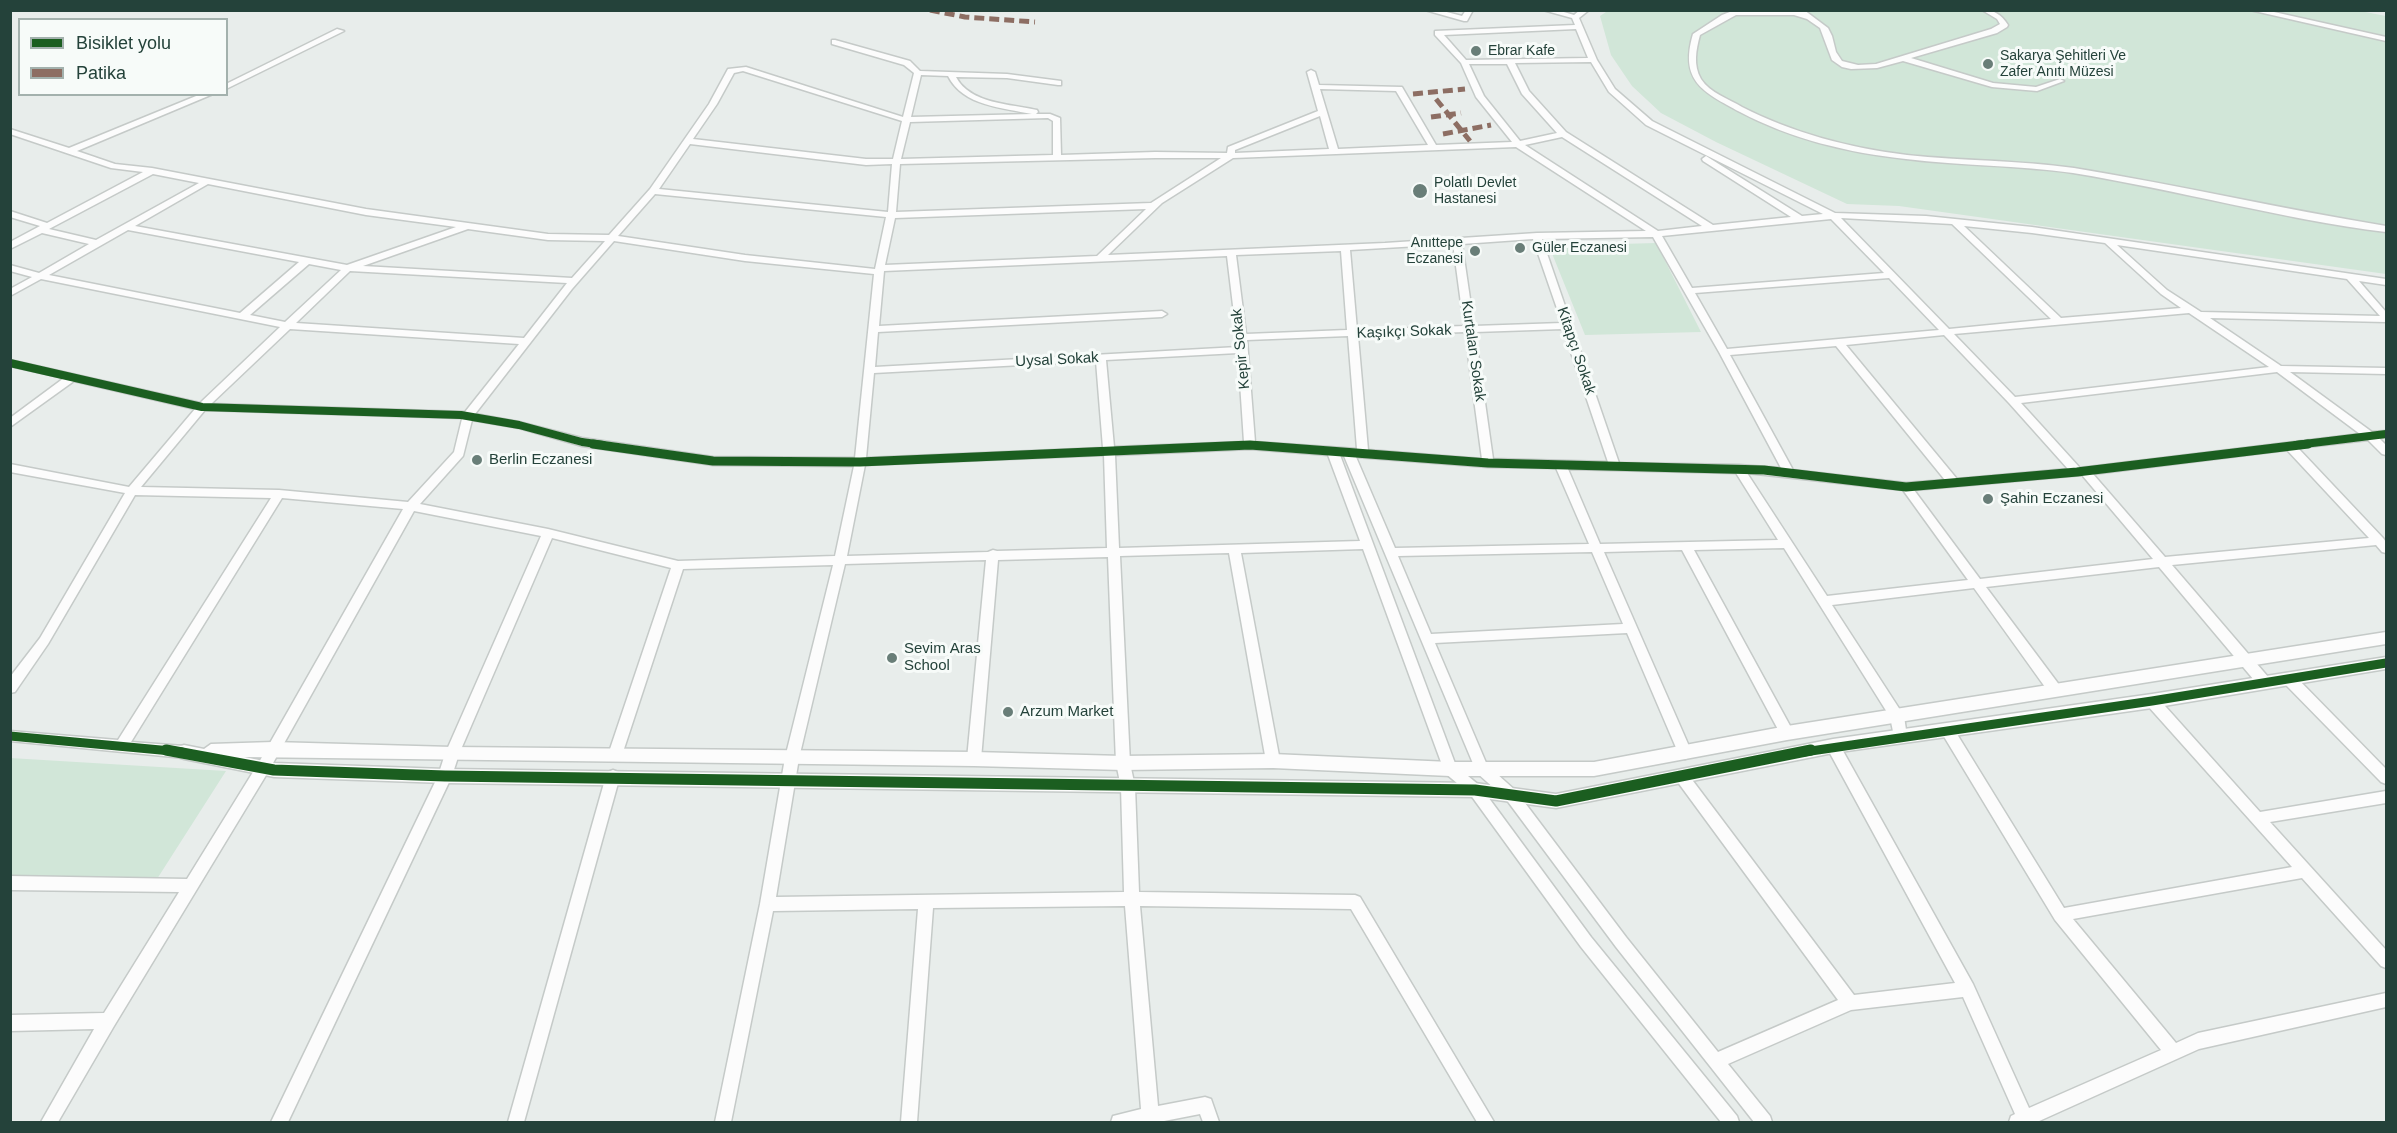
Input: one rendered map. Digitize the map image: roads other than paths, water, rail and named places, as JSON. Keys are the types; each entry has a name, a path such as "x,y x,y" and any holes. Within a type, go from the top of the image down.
{"street":[{"path":"1428,10 1464,19 1470,10"},
{"path":"1546,10 1575,17 1586,10"},
{"path":"1799,10 1812,20"},
{"path":"1985,10 2000,18 2004,26 1994,32 1877,66 1857,68 1839,63 1832,53 1830,37 1822,25 1795,14 1738,12 1696,34 1691,56 1697,79 1714,94 1748,114 1796,132 1856,148 1905,157 2058,169 2169,187 2386,230"},
{"path":"2253,10 2386,39"},
{"path":"1575,17 1593,60 1612,90 1649,123 1800,219"},
{"path":"1578,27 1438,33 1464,62 1480,97 1518,144 1656,234 1724,352 1789,473"},
{"path":"228,86 340,31"},
{"path":"835,42 907,63 918,73 1007,76 1058,83"},
{"path":"1903,58 1992,85 2037,88 2060,81"},
{"path":"1464,62 1593,60"},
{"path":"1510,61 1525,92 1563,134 1710,228"},
{"path":"50,1122 108,1021 263,768 411,506 459,453 468,416 574,281 653,190 689,141 731,71 738,69 906,120 1050,116"},
{"path":"1311,72 1334,151"},
{"path":"723,1122 767,904 792,758 840,560 860,462 879,270 891,215 896,162 918,73"},
{"path":"950,73 957,87 977,98 1050,116 1057,120 1057,158"},
{"path":"1315,87 1399,89 1434,147"},
{"path":"69,151 204,96"},
{"path":"1231,156 1231,149 1322,112"},
{"path":"1649,123 1834,216 2080,471 2162,562 2264,682"},
{"path":"10,131 114,166 152,171 366,212 548,237 611,238 745,258 879,270 1345,248 1537,236 1656,234 1834,216 1926,219 2032,230 2386,282"},
{"path":"689,141 866,162 896,162 1155,155 1231,156 1518,144 1563,134"},
{"path":"1099,259 1154,206 1231,156"},
{"path":"10,246 152,171"},
{"path":"10,292 206,182"},
{"path":"653,190 891,215 1154,206"},
{"path":"10,214 44,228 96,243"},
{"path":"1956,223 2058,320"},
{"path":"10,688 44,641 132,491 202,407 348,268 469,226"},
{"path":"126,227 348,268 574,281"},
{"name":"Kitapçı Sokak","path":"1537,236 1616,467"},
{"name":"Kurtalan Sokak","path":"1457,240 1488,463"},
{"path":"2108,242 2164,292 2279,369 2369,435 2386,451"},
{"path":"1345,248 1363,453"},
{"name":"Kepir Sokak","path":"1231,253 1243,351 1250,444"},
{"path":"242,317 307,260"},
{"path":"10,268 39,276 289,326 527,341"},
{"path":"1690,291 1891,274"},
{"path":"2350,277 2386,318"},
{"path":"1724,352 1840,344 2058,320 2195,313 2386,318"},
{"path":"873,329 1162,314"},
{"name":"Kaşıkçı Sokak","path":"1241,337 1567,326"},
{"path":"1840,344 1953,482"},
{"name":"Uysal Sokak","path":"870,370 1243,351"},
{"path":"1101,358 1115,552 1123,762 1128,787 1132,899 1150,1116"},
{"path":"10,363 202,407 468,416 519,425 582,442 713,460 860,462 1250,444 1488,463 1789,473 1906,487 2080,471 2386,434"},
{"path":"2013,401 2279,369 2386,371"},
{"path":"10,424 71,378"},
{"path":"2290,446 2383,545"},
{"path":"1332,450 1450,769 1475,790 1586,942 1731,1122"},
{"path":"1348,451 1482,769 1511,795 1621,942 1764,1122"},
{"path":"1561,466 1629,628 1685,753"},
{"path":"10,468 132,491 279,494 411,506 548,533 678,566 993,554 1366,545"},
{"path":"1739,470 1897,716 1900,737"},
{"path":"1906,487 2055,690"},
{"path":"122,745 279,494"},
{"path":"279,1122 445,776 452,754 548,533"},
{"path":"1391,552 1788,544"},
{"path":"1685,545 1787,733"},
{"path":"1824,601 2162,562 2383,545"},
{"path":"1234,548 1273,761"},
{"path":"974,759 993,554"},
{"path":"615,755 678,566"},
{"path":"1428,639 1629,628"},
{"path":"184,752 273,749 452,754 1123,762 1273,761 1450,769 1594,769 1787,733 2386,638"},
{"path":"10,736 184,752 263,768 445,776 612,776 1128,787 1475,790 1556,801 1833,746 2152,701 2386,663"},
{"path":"2289,679 2386,777"},
{"path":"2152,701 2386,961"},
{"path":"1947,730 2060,915 2173,1052"},
{"path":"1833,746 1967,989 2024,1121 2198,1041 2386,1000"},
{"path":"516,1122 612,776"},
{"path":"1682,777 1850,1004"},
{"path":"2258,818 2386,797"},
{"path":"2060,915 2306,871"},
{"path":"10,883 190,886"},
{"path":"767,904 1132,899 1355,902 1486,1122"},
{"path":"909,1122 926,902"},
{"path":"1716,1062 1850,1004 1967,989"},
{"path":"10,1023 108,1021"},
{"path":"1119,1122 1205,1105 1211,1122"}],"place":[{"name":"Ebrar Kafe","path":"1476,51"},
{"name":"Sakarya Şehitleri Ve Zafer Anıtı Müzesi","path":"1988,64"},
{"name":"Polatlı Devlet Hastanesi","path":"1420,191"},
{"name":"Güler Eczanesi","path":"1520,248"},
{"name":"Anıttepe Eczanesi","path":"1475,251"},
{"name":"Berlin Eczanesi","path":"477,460"},
{"name":"Şahin Eczanesi","path":"1988,499"},
{"name":"Sevim Aras School","path":"892,658"},
{"name":"Arzum Market","path":"1008,712"}]}
